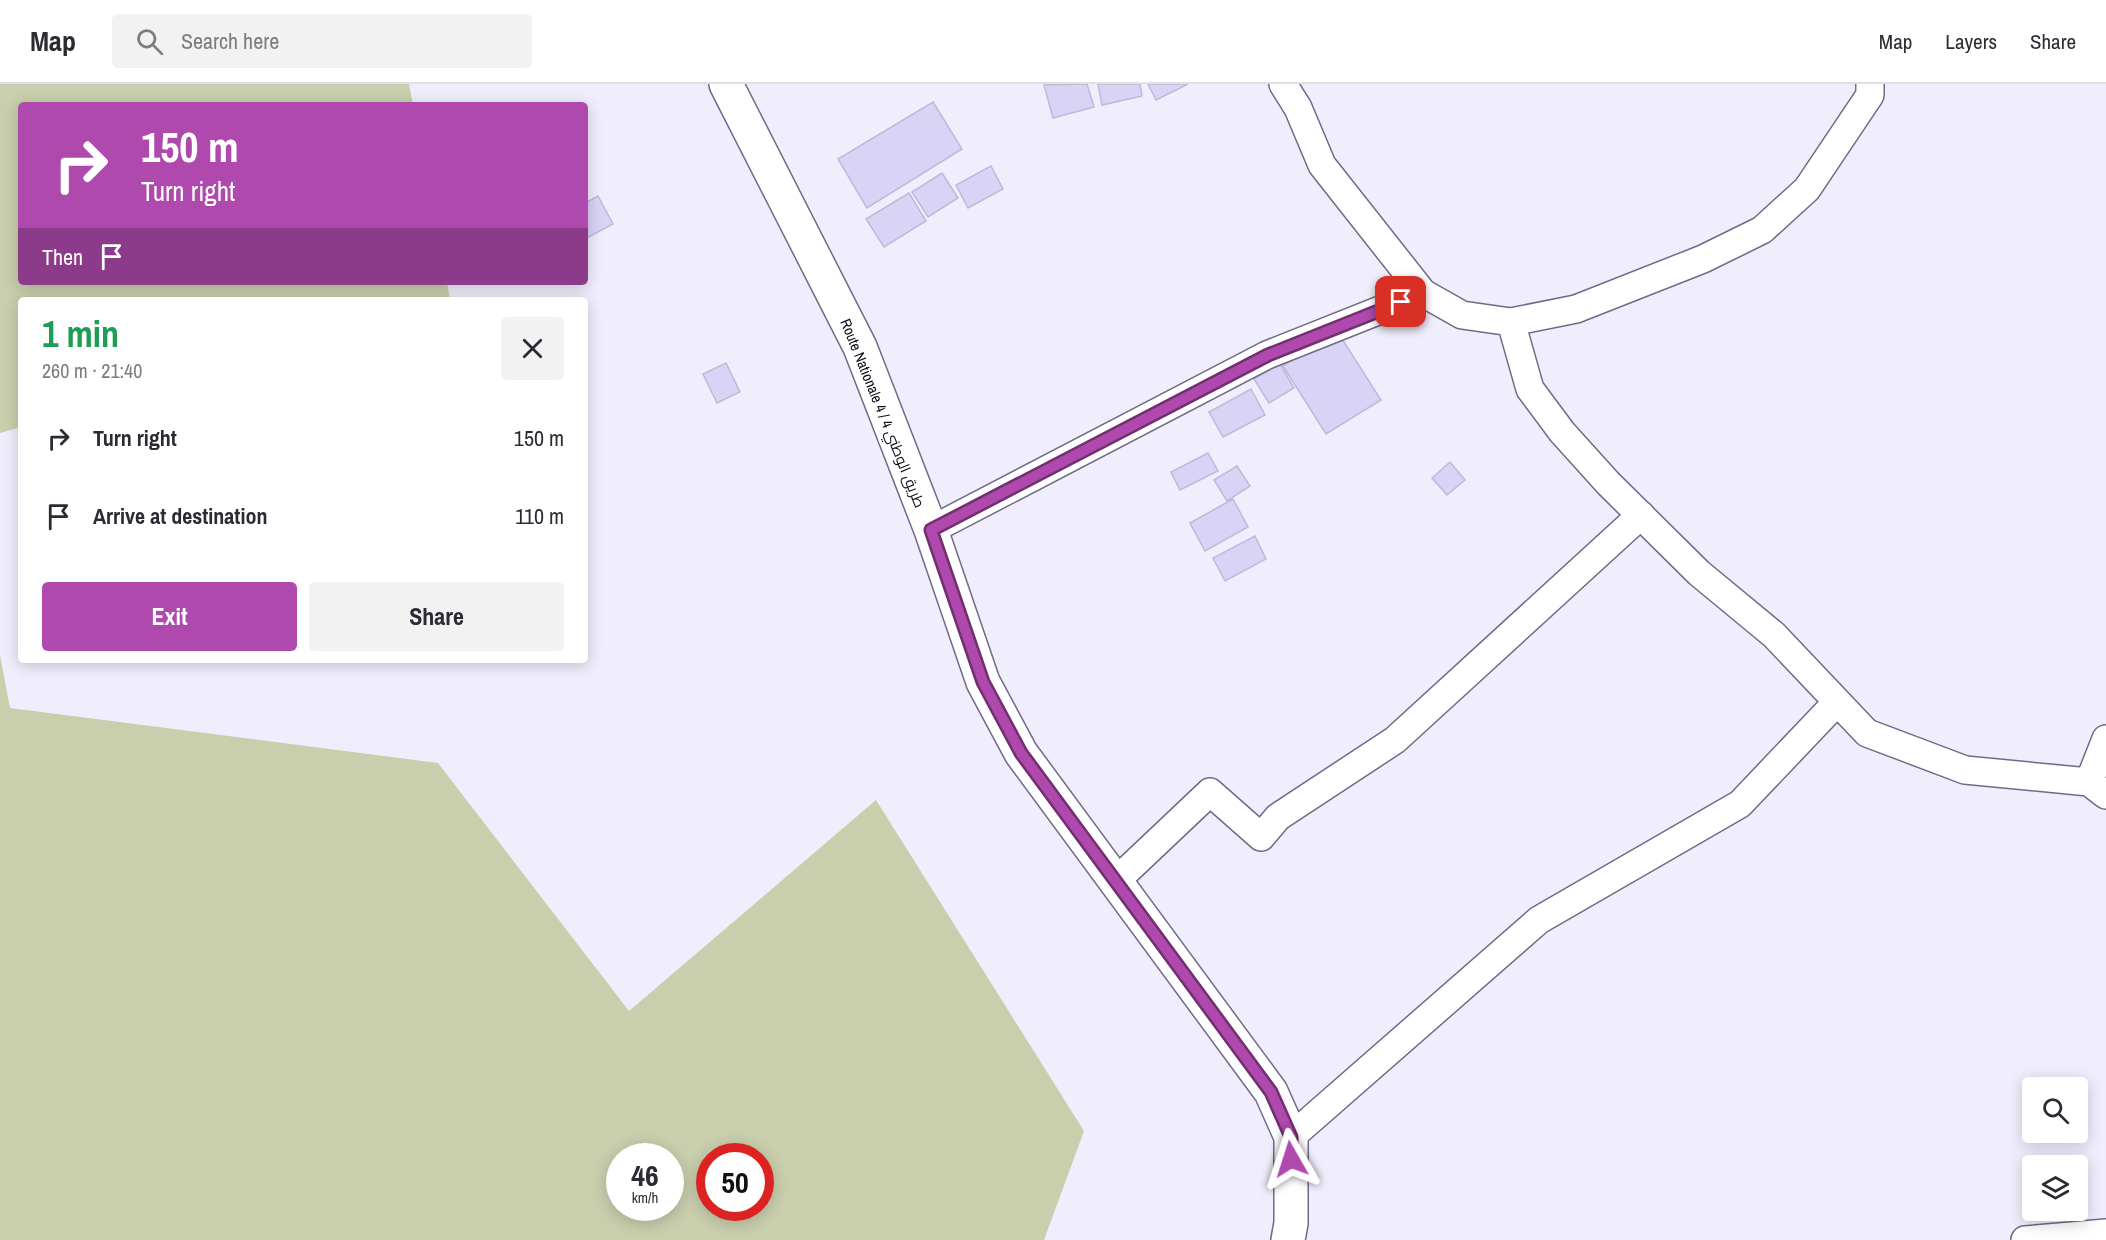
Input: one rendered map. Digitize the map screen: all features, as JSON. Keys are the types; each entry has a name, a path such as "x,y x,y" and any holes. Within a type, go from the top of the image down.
{"main road":[{"name":"Route Nationale 4 / طريق الوطني 4","path":"726,84 860,347 931,530 989,692 1021,753 1271,1092 1291,1137 1291,1224 1288,1240"}],"street":[{"path":"1283,84 1298,108 1322,165 1423,293 1462,315 1510,322 1576,309 1703,260 1762,230 1807,189 1870,95 1870,84"},
{"path":"931,530 1268,355 1423,293"},
{"path":"1510,322 1530,390 1562,432 1699,573 1774,635 1867,733 1965,770 2097,789 2106,740"},
{"path":"1116,881 1210,792 1261,837 1278,817 1395,740 1641,515"},
{"path":"1291,1137 1539,920 1740,804 1837,702"},
{"path":"2025,1240 2106,1233"}],"green space":[{"path":"0,84 409,84 412,102 18,102 18,285 448,285 450,297 18,297 18,428 0,433"},
{"path":"0,655 10,708 438,763 629,1011 876,800 1084,1131 1044,1240 0,1240"}],"building":[{"path":"1087,84 1094,107 1053,118 1044,85"},
{"path":"1098,84 1140,84 1142,96 1102,105"},
{"path":"1148,84 1188,84 1156,100"},
{"path":"933,102 962,149 867,208 838,159"},
{"path":"991,166 1003,189 968,208 956,185"},
{"path":"942,173 958,198 928,217 912,192"},
{"path":"909,193 926,221 884,247 866,219"},
{"path":"598,196 613,224 588,237 588,201"},
{"path":"1337,331 1381,400 1326,434 1283,366"},
{"path":"726,363 740,392 717,403 703,374"},
{"path":"1280,364 1294,388 1269,403 1254,379"},
{"path":"1251,389 1265,415 1223,437 1209,412"},
{"path":"1208,453 1218,471 1180,490 1171,472"},
{"path":"1450,462 1465,480 1447,495 1432,478"},
{"path":"1237,466 1250,486 1227,501 1214,480"},
{"path":"1233,499 1248,527 1205,551 1190,523"},
{"path":"1255,536 1266,559 1225,581 1213,558"}],"route":[{"path":"1291,1159 1291,1137 1271,1092 1021,753 983,682 931,530 1268,355 1401,302"}]}
